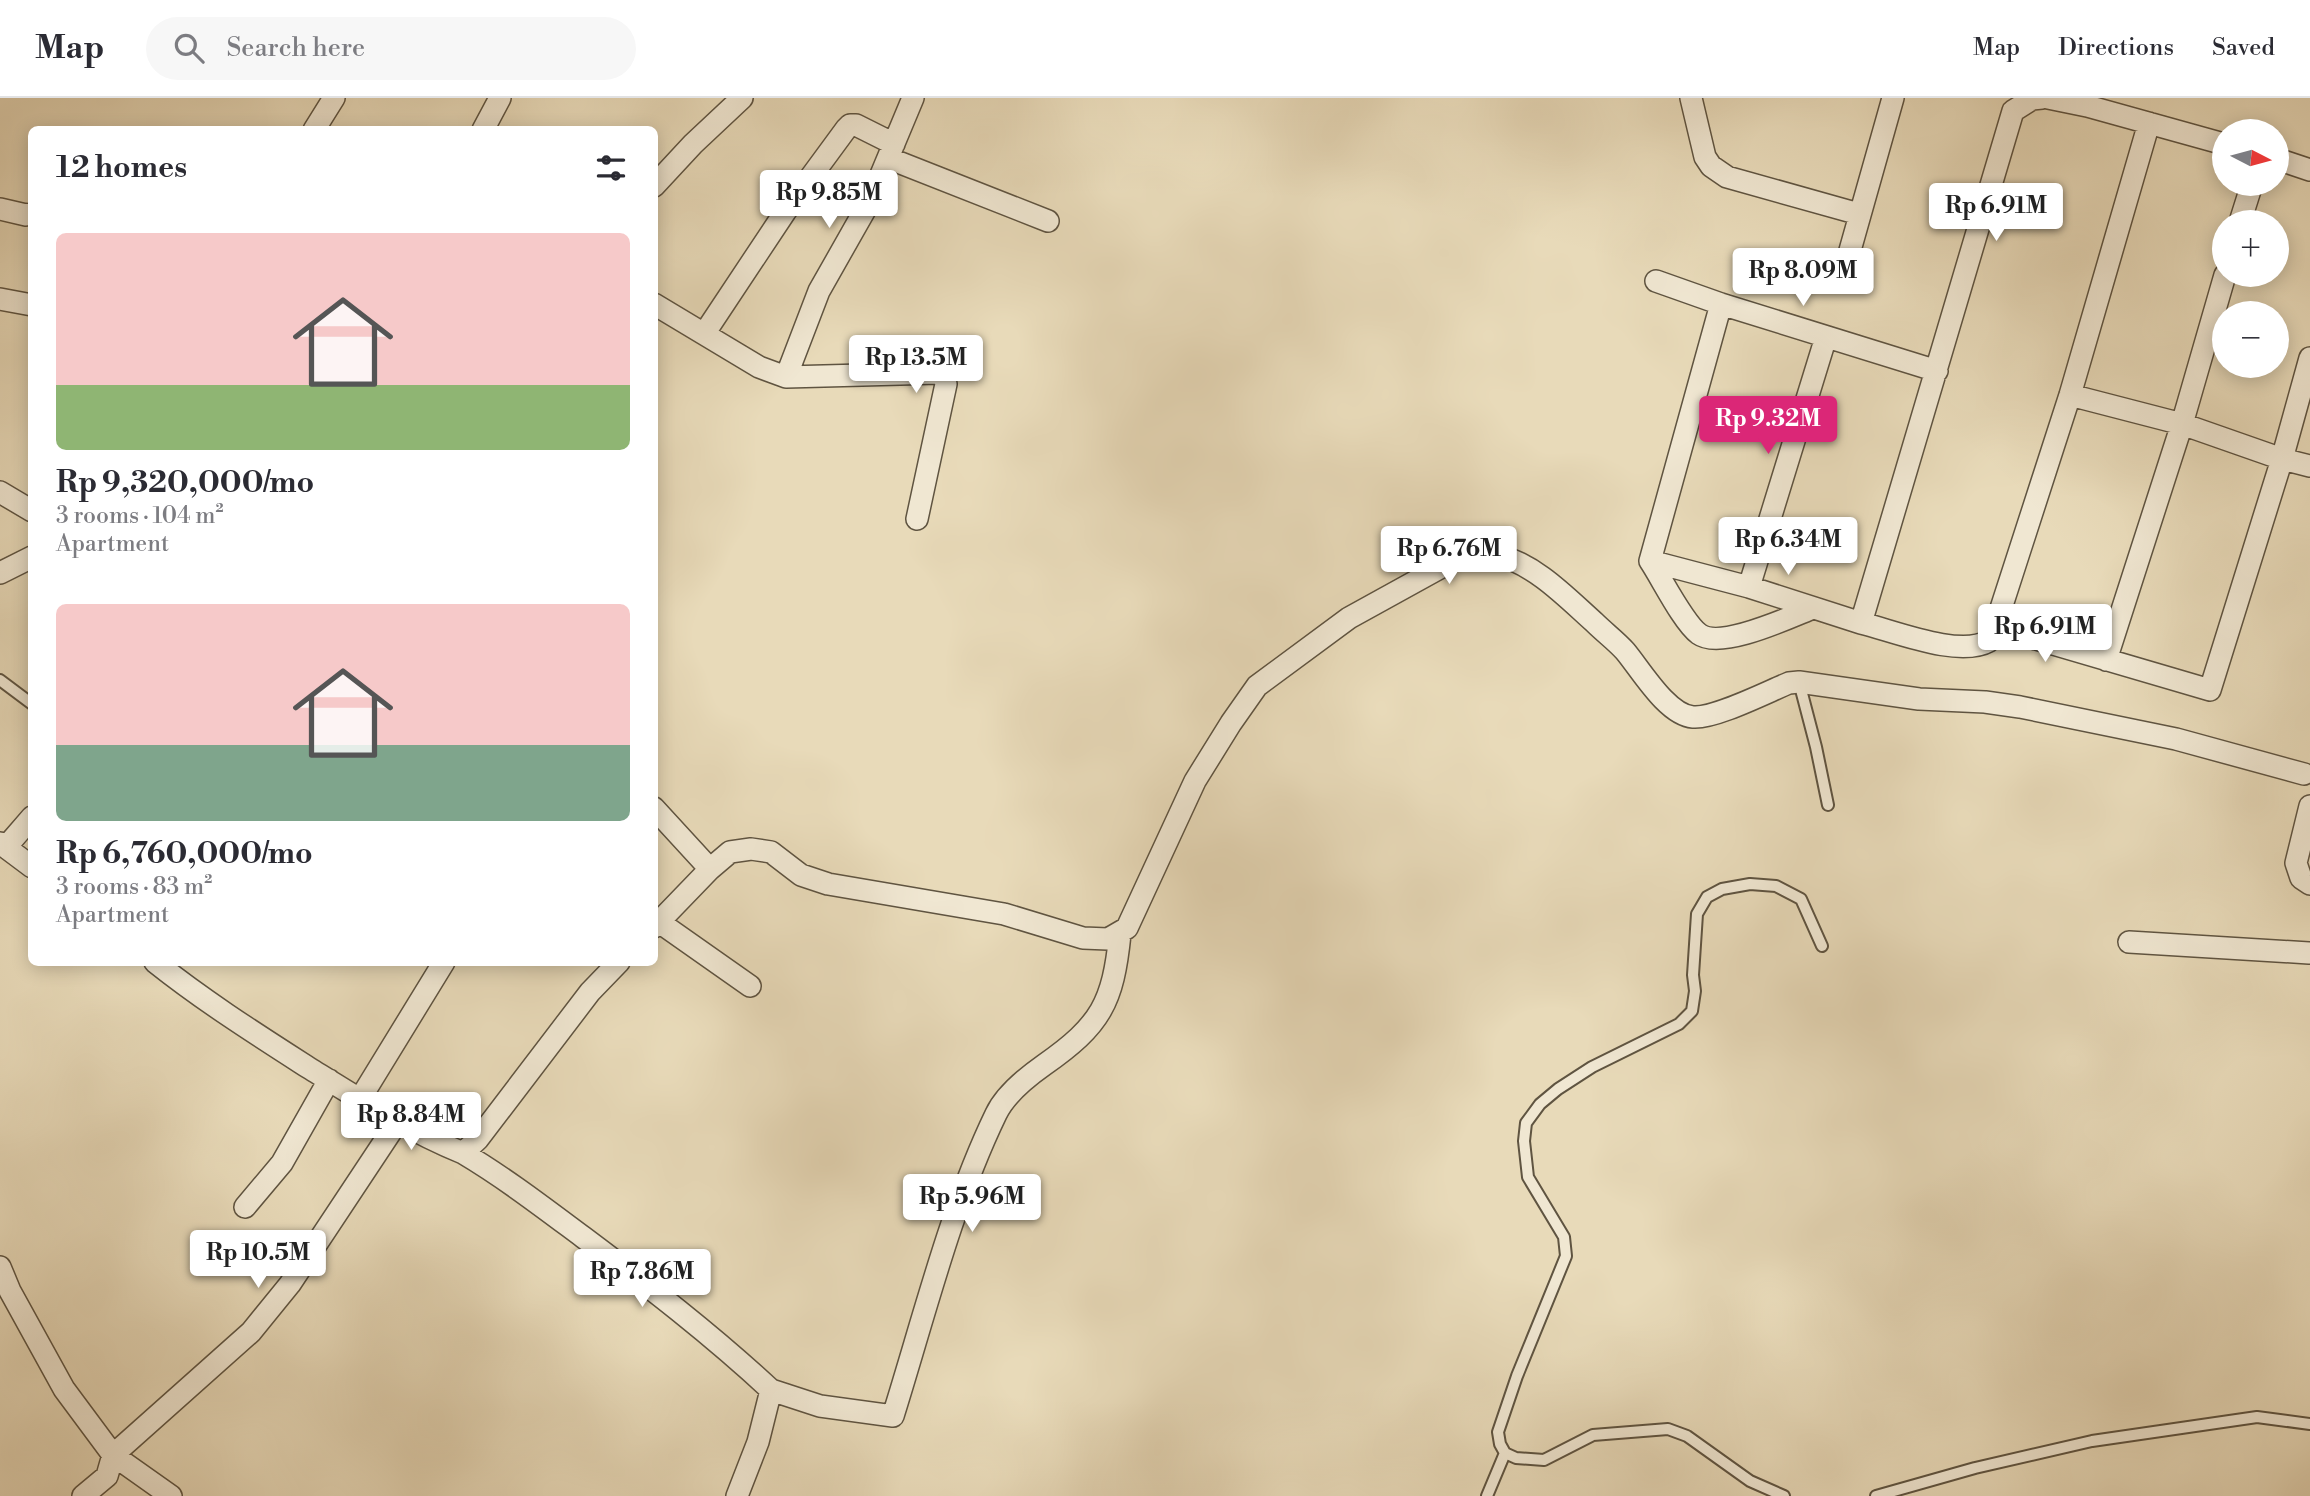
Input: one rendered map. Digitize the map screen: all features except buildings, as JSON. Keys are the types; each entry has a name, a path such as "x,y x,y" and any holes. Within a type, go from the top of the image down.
{"street":[{"path":"316,126 334,98"},
{"path":"485,126 500,98"},
{"path":"658,182 742,98"},
{"path":"786,377 819,291 870,201 913,98"},
{"path":"1691,98 1705,157 1717,171 1727,177 1859,214"},
{"path":"1847,261 1893,107 1893,98"},
{"path":"1861,622 2013,111 2032,99 2042,98"},
{"path":"2048,98 2088,102 2212,141"},
{"path":"1650,561 1749,587 1927,641 1972,648 1989,641 2070,396 2149,123"},
{"path":"704,334 785,212 850,125 856,125 891,151 1048,221"},
{"path":"2289,163 2310,170"},
{"path":"0,209 28,215"},
{"path":"1656,281 1937,371"},
{"path":"2106,660 2182,424 2222,287"},
{"path":"0,299 28,304"},
{"path":"1721,304 1650,561 1683,614 1699,634 1706,637 1723,639 1813,608"},
{"path":"658,306 759,368 786,377 938,373 944,377 946,384 917,519"},
{"path":"1749,587 1826,337"},
{"path":"1995,628 2210,690 2282,459 2310,358"},
{"path":"2070,396 2182,424 2310,466"},
{"path":"0,492 28,508"},
{"path":"658,924 710,869 730,852 751,849 771,852 801,875 828,884 1004,914 1083,938 1099,940 1120,933 1128,928 1195,781 1257,686 1349,618 1456,559 1472,554 1496,554 1522,565 1557,589 1622,648 1668,704 1680,713 1693,717 1710,715 1788,683 1799,682 1919,699 1985,702 2020,707 2176,738 2308,770"},
{"path":"0,573 28,559"},
{"path":"2310,806 2296,863 2301,878 2310,884"},
{"path":"658,812 710,869"},
{"path":"28,821 3,845 28,864"},
{"path":"658,926 750,986"},
{"path":"160,966 206,1002 329,1080 398,1121 464,1153 497,1173 625,1268 771,1390 820,1406 893,1416 968,1178 998,1110 1027,1077 1074,1043 1095,1021 1112,986 1117,967 1120,933"},
{"path":"2129,942 2310,957"},
{"path":"360,1099 442,966"},
{"path":"464,1153 478,1139 590,992 615,966"},
{"path":"245,1207 282,1163 329,1080"},
{"path":"83,1496 107,1476 113,1455 251,1332 290,1284 398,1121"},
{"path":"0,1267 10,1291 64,1389 113,1455 170,1496"},
{"path":"737,1496 758,1442 771,1390"}],"lane":[{"path":"0,680 28,701"},
{"path":"1799,682 1828,805"},
{"path":"1784,1496 1750,1481 1687,1436 1668,1429 1593,1435 1544,1460 1516,1458 1505,1453 1500,1444 1499,1432 1517,1376 1566,1256 1564,1237 1528,1177 1524,1140 1526,1123 1539,1104 1558,1089 1592,1067 1679,1024 1692,1011 1697,914 1707,897 1722,890 1750,884 1776,886 1801,899 1822,946"},
{"path":"1876,1496 1975,1468 2092,1441 2256,1417 2310,1424"},
{"path":"1487,1496 1505,1453"}]}
